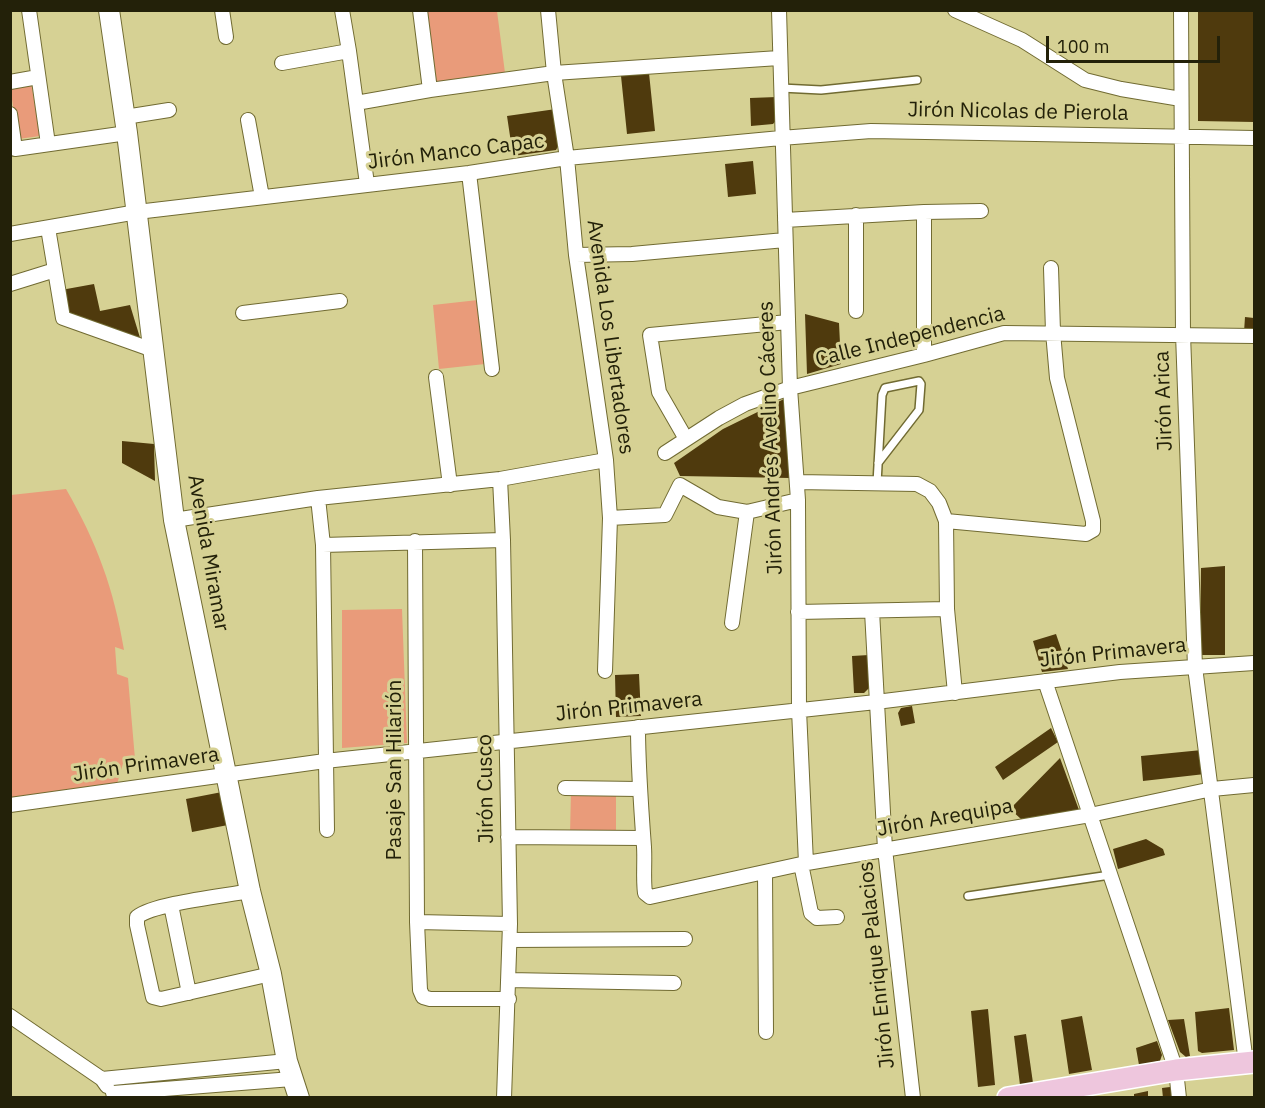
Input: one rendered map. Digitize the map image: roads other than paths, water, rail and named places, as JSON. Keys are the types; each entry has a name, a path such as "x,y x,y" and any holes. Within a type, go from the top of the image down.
{"main road":[{"path":"1008,1098 1176,1070 1250,1062"}],"street":[{"path":"29,10 48,144"},
{"name":"Avenida Miramar","path":"109,10 126,125 174,520 250,891 271,974 289,1070 299,1098"},
{"path":"222,10 226,37"},
{"path":"342,10 367,184"},
{"path":"420,10 430,90"},
{"name":"Avenida Los Libertadores","path":"548,10 554,73 567,158 576,255 606,460 610,518 605,671"},
{"name":"Jirón Andrés Avelino Cáceres","path":"779,10 784,240 790,388 798,500 799,710 804,864 811,913 817,918 837,916"},
{"path":"955,10 1022,40 1085,80 1121,89 1181,99"},
{"name":"Jirón Arica","path":"1181,10 1183,334 1195,666 1250,1062"},
{"path":"282,63 349,51"},
{"path":"356,103 554,73 779,58"},
{"path":"10,82 38,77"},
{"path":"10,114 15,149 48,144 126,125 169,110"},
{"path":"248,120 262,197"},
{"name":"Jirón Nicolas de Pierola","path":"781,138 871,131 1254,138"},
{"name":"Jirón Manco Capac","path":"137,212 470,173 567,158 781,138"},
{"path":"470,173 492,369"},
{"path":"785,220 981,211"},
{"path":"10,234 137,212"},
{"path":"924,212 924,355"},
{"path":"856,215 856,311"},
{"path":"48,228 63,318 153,350"},
{"path":"576,255 632,254 784,240"},
{"path":"946,521 1086,534 1093,530 1093,521 1057,378 1051,268"},
{"path":"10,284 55,270"},
{"path":"243,314 340,301"},
{"path":"686,439 659,392 650,335 788,322"},
{"name":"Calle Independencia","path":"665,453 745,404 790,388 1004,333 1254,336"},
{"path":"436,376 450,485"},
{"path":"174,520 318,498 500,479 606,460"},
{"name":"Jirón Cusco","path":"500,479 510,924 504,1098"},
{"path":"797,482 917,484 930,491 939,503 946,521 947,609 954,693"},
{"path":"610,518 665,515 680,485 718,507 747,512 798,500"},
{"path":"318,498 324,545 327,830"},
{"path":"732,623 747,512"},
{"path":"324,545 503,540"},
{"name":"Pasaje San Hilarión","path":"415,541 415,752 420,990 423,997 430,999 509,999"},
{"path":"798,612 947,609"},
{"name":"Jirón Enrique Palacios","path":"872,611 885,849 913,1098"},
{"name":"Jirón Primavera","path":"10,805 325,761 876,702 1120,672 1254,663"},
{"path":"1045,681 1176,1070 1179,1098"},
{"path":"508,837 642,838 638,789 638,727"},
{"name":"Jirón Arequipa","path":"642,838 645,893 650,897 804,864 1090,814 1212,789 1254,785"},
{"path":"565,788 638,789"},
{"path":"765,872 766,1032"},
{"path":"250,891 171,905 143,912 137,917 153,997 161,999 271,974"},
{"path":"171,905 189,993"},
{"path":"417,922 510,924"},
{"path":"510,940 685,939"},
{"path":"508,980 674,983"},
{"path":"10,1016 102,1079 115,1096 289,1070"},
{"path":"102,1079 289,1070"}],"lane":[{"path":"781,87 821,90 917,80"},
{"path":"877,483 878,463 883,391 885,388 919,381 921,384 919,410 878,463"},
{"path":"968,896 1110,875"}]}
